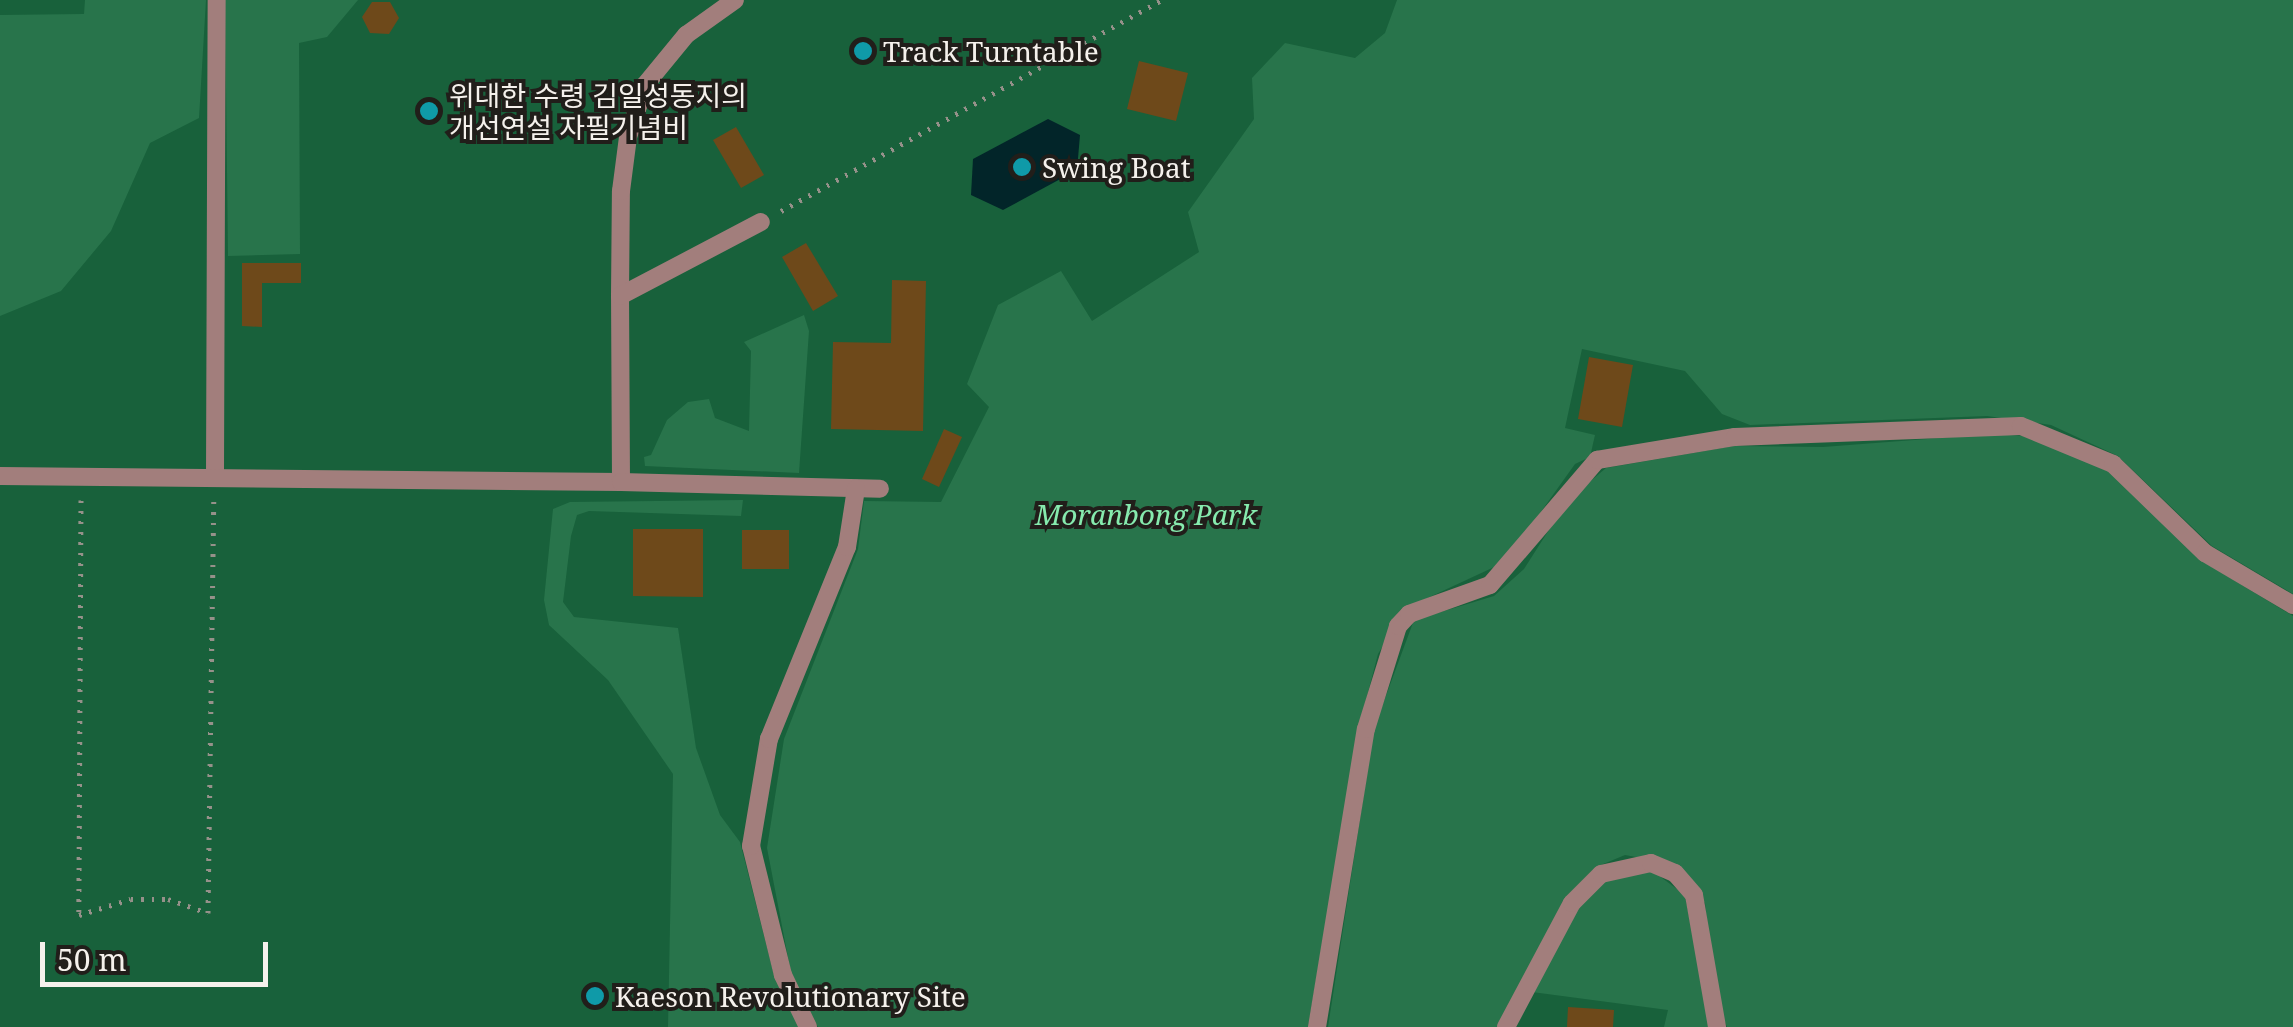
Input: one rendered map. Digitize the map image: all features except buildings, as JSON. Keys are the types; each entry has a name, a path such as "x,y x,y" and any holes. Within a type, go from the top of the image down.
{"lane":[{"path":"215,474 217,0"},
{"path":"621,482 621,190 628,137 646,84 686,35 735,0"},
{"path":"620,296 761,222"},
{"path":"1317,1027 1366,729 1398,626 1410,614 1490,585 1597,460 1735,437 2022,426 2113,464 2205,553 2293,605"},
{"path":"0,476 215,474 880,489"},
{"path":"808,1027 783,975 751,846 770,739 847,546 856,489"},
{"path":"1506,1027 1572,903 1601,874 1651,863 1675,874 1694,896 1718,1027"}],"path":[{"path":"761,222 1161,0"},
{"path":"80,477 78,915 130,899 168,899 208,913 215,474"}],"green space":[{"name":"Moranbong Park","path":"0,0 2293,0 2293,1027 0,1027"},
{"path":"85,0 206,0 199,118 150,143 111,231 61,291 0,316 0,15 84,14"},
{"path":"225,0 358,0 327,37 299,43 300,254 228,256"},
{"path":"1397,0 2293,0 2293,594 2212,546 2118,456 2051,425 1987,416 1750,425 1722,414 1685,371 1582,349 1565,428 1595,435 1590,457 1575,464 1505,562 1406,608 1378,654 1359,727 1308,1027 818,1027 791,973 767,848 784,739 858,549 864,501 941,502 989,407 967,384 998,305 1061,271 1092,321 1199,252 1188,212 1254,119 1252,78 1285,43 1355,58 1385,33"},
{"path":"804,315 809,331 799,473 645,466 644,457 651,455 667,420 688,402 709,399 715,418 749,431 751,351 744,342"},
{"path":"1992,434 2023,436 2110,471 2202,561 2293,616 2293,1027 1727,1027 1714,994 1705,903 1674,864 1625,855 1596,867 1567,896 1499,1027 1328,1027 1374,728 1414,620 1494,596 1524,569 1568,500 1606,468 1734,446 1823,447"},
{"path":"743,500 741,516 589,511 577,515 571,536 563,602 574,617 678,628 696,748 720,815 740,842 774,975 799,1027 668,1027 673,774 608,680 549,625 544,600 553,509 570,502"},
{"path":"1626,871 1654,872 1685,895 1710,1027 1664,1027 1668,1010 1532,992 1579,905 1592,889"}],"water":[{"path":"1048,119 1080,135 1077,170 1003,210 971,195 973,159"}],"place":[{"name":"Track Turntable","path":"863,51"},
{"name":"위대한 수령 김일성동지의 개선연설 자필기념비","path":"429,111"},
{"name":"Swing Boat","path":"1022,167"},
{"name":"Kaeson Revolutionary Site","path":"595,996"}]}
